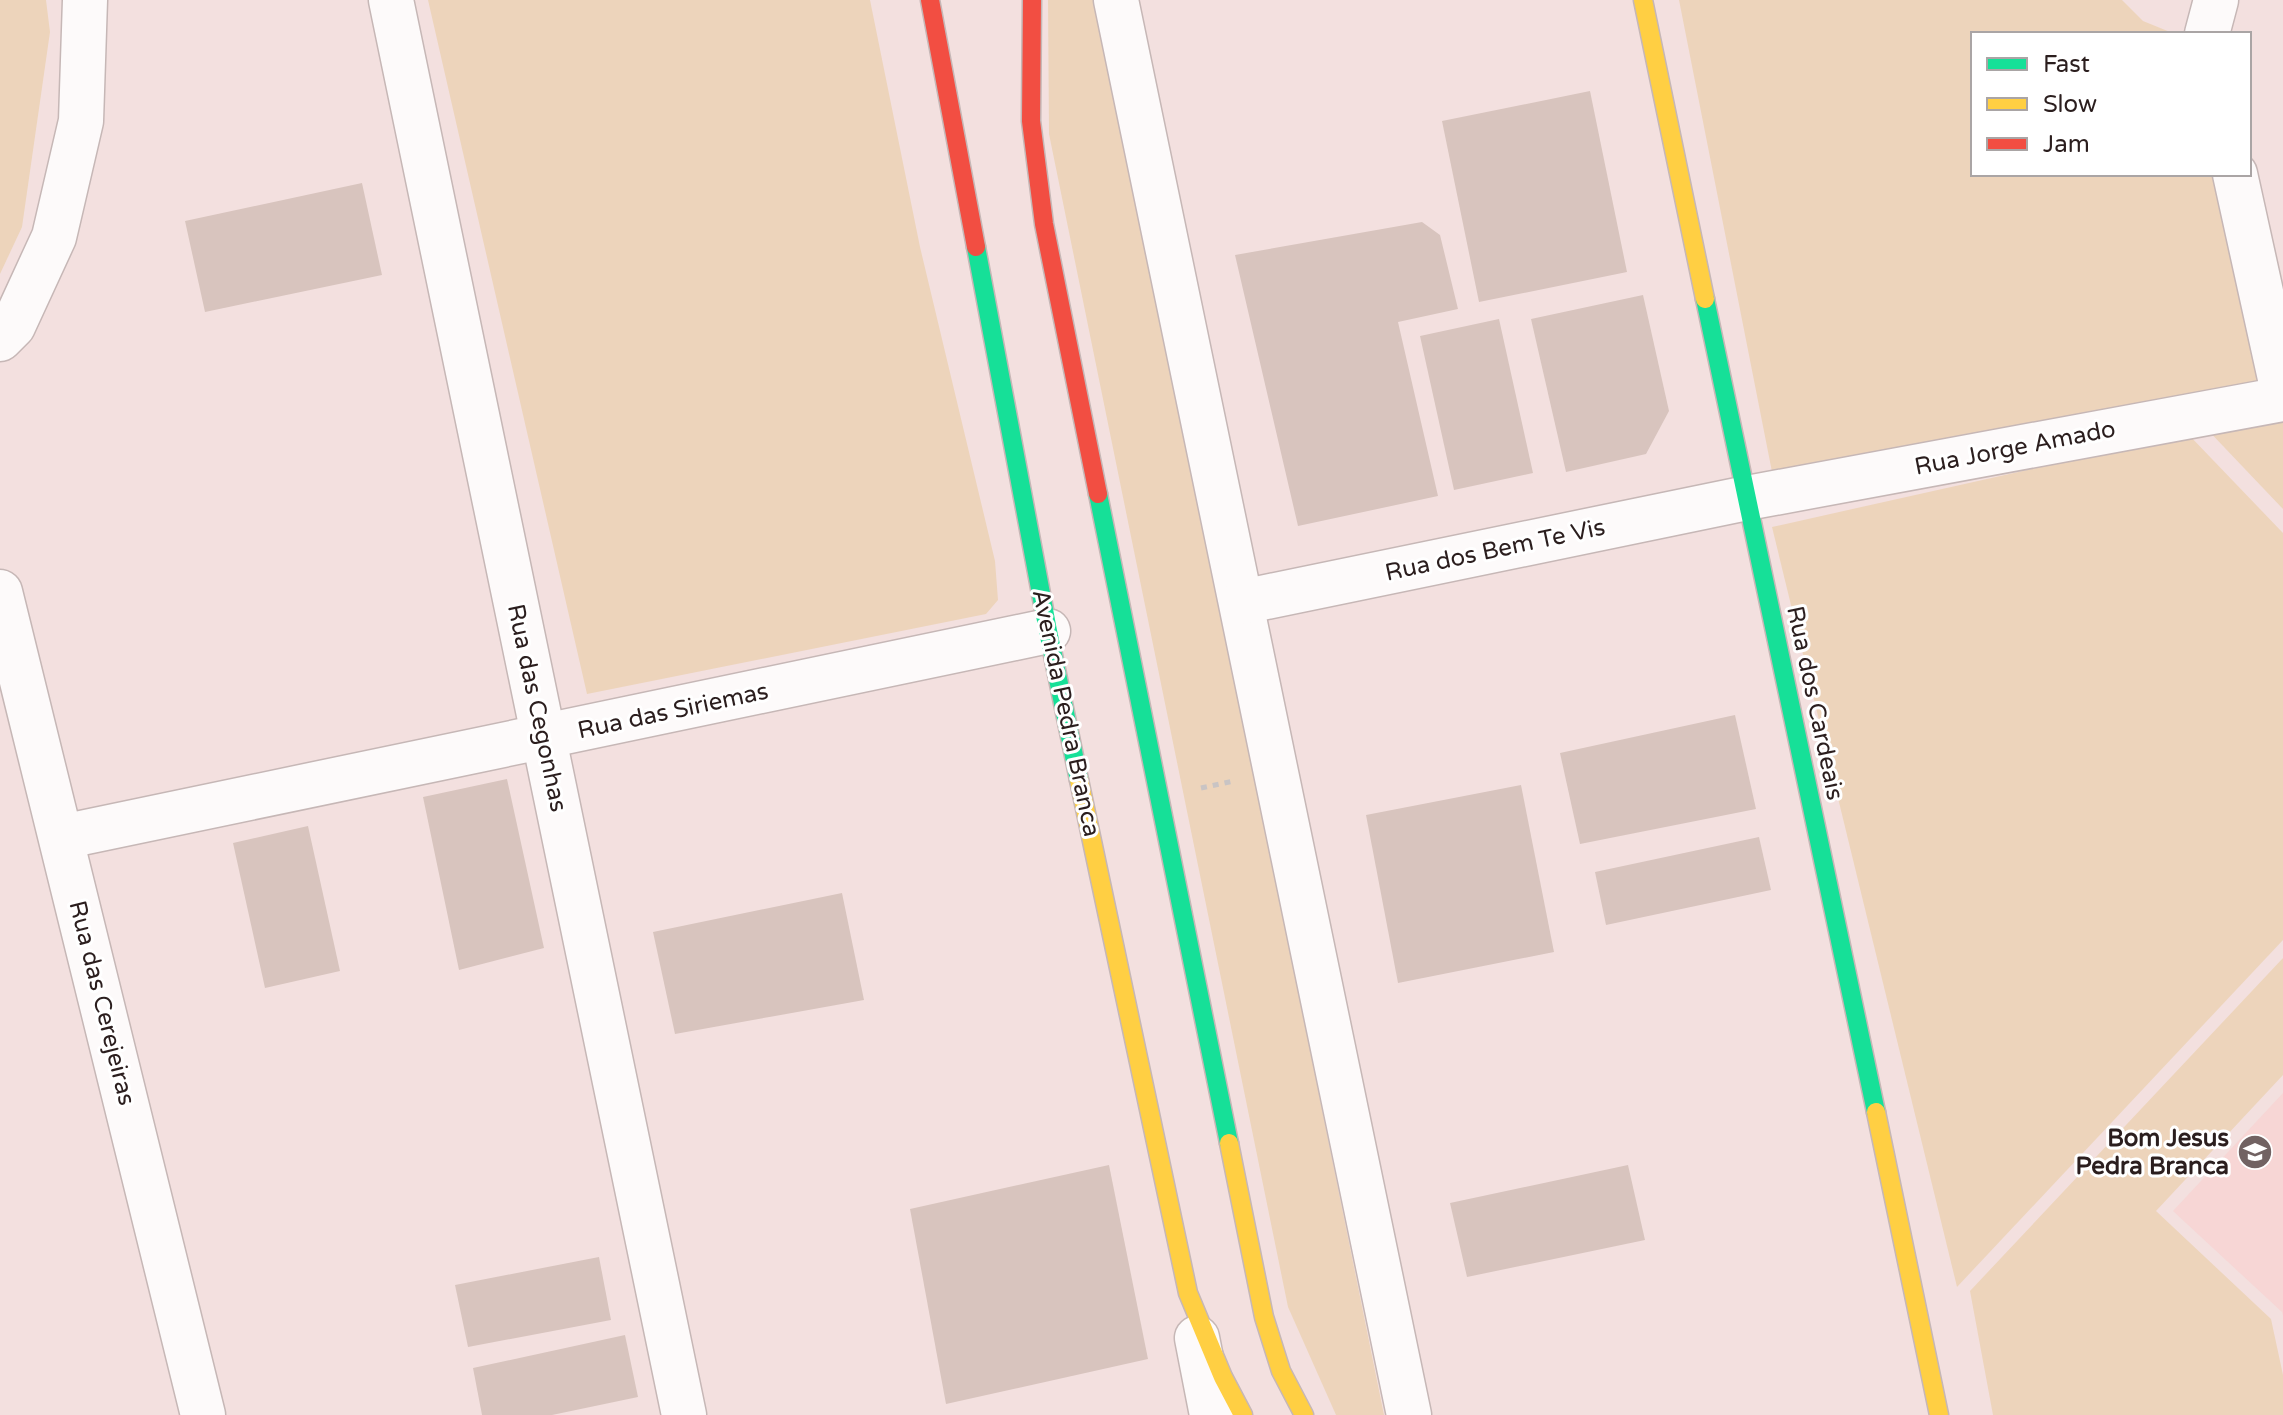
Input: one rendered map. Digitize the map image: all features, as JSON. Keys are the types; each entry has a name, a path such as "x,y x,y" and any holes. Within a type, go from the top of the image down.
{"main road":[{"name":"Avenida Pedra Branca","path":"930,0 1048,631 1188,1293 1223,1377 1243,1415"},
{"path":"1032,0 1031,121 1044,224 1264,1317 1281,1371 1304,1415"},
{"name":"Rua dos Cardeais","path":"1643,0 1939,1415"}],"street":[{"path":"0,339 13,326 54,237 81,121 85,0"},
{"name":"Rua das Cegonhas","path":"391,0 684,1415"},
{"path":"1116,0 1409,1415"},
{"path":"2208,32 2216,0"},
{"path":"2235,176 2283,392"},
{"name":"Rua Jorge Amado","path":"1747,498 2283,399"},
{"name":"Rua dos Bem Te Vis","path":"1242,602 1747,498"},
{"name":"Rua das Cerejeiras","path":"0,592 203,1415"},
{"name":"Rua das Siriemas","path":"62,837 1048,631"},
{"path":"1188,1293 1212,1415"}],"shaded area":[{"path":"0,0 46,0 50,32 22,227 0,274"},
{"path":"428,0 870,0 920,247 995,561 998,600 986,614 587,694"},
{"path":"1048,0 1097,0 1384,1415 1336,1415 1288,1307 1049,134"},
{"path":"1679,0 2122,0 2143,21 2170,32 1971,32 1971,176 2229,176 2277,394 1775,487"},
{"path":"2283,411 2283,509 2204,426"},
{"path":"2188,434 2283,533 2283,940 1957,1287 1772,527"},
{"path":"2283,958 2283,1075 2156,1211 2271,1319 2283,1375 2283,1415 1993,1415 1970,1291"},
{"name":"Bom Jesus Pedra Branca","path":"2283,1093 2283,1316 2173,1211"}],"building":[{"path":"1590,91 1627,272 1479,302 1442,121"},
{"path":"362,183 382,275 205,312 185,221"},
{"path":"1422,222 1440,235 1458,309 1398,322 1438,496 1298,526 1235,255"},
{"path":"1643,295 1669,411 1646,454 1566,472 1531,319"},
{"path":"1499,319 1533,473 1454,490 1420,336"},
{"path":"1735,715 1756,809 1580,844 1560,753"},
{"path":"507,779 544,948 459,970 423,797"},
{"path":"1521,785 1554,952 1398,983 1366,815"},
{"path":"308,826 340,971 265,988 233,843"},
{"path":"1759,837 1771,890 1606,925 1595,872"},
{"path":"842,893 864,1000 675,1034 653,932"},
{"path":"1109,1165 1148,1359 946,1404 910,1209"},
{"path":"1628,1165 1645,1240 1467,1277 1450,1203"},
{"path":"599,1257 611,1320 468,1347 455,1285"},
{"path":"625,1335 638,1397 552,1415 482,1415 473,1368"}],"traffic: fast":[{"path":"976,247 1079,780"},
{"path":"1705,299 1876,1112"},
{"path":"1098,494 1229,1143"}],"traffic: slow":[{"path":"1643,0 1705,299"},
{"path":"1079,780 1188,1293 1223,1377 1243,1415"},
{"path":"1876,1112 1939,1415"},
{"path":"1229,1143 1264,1317 1281,1371 1304,1415"}],"traffic: jam":[{"path":"930,0 976,247"},
{"path":"1032,0 1031,121 1044,224 1098,494"}],"place":[{"name":"Bom Jesus Pedra Branca","path":"2255,1152"}]}
